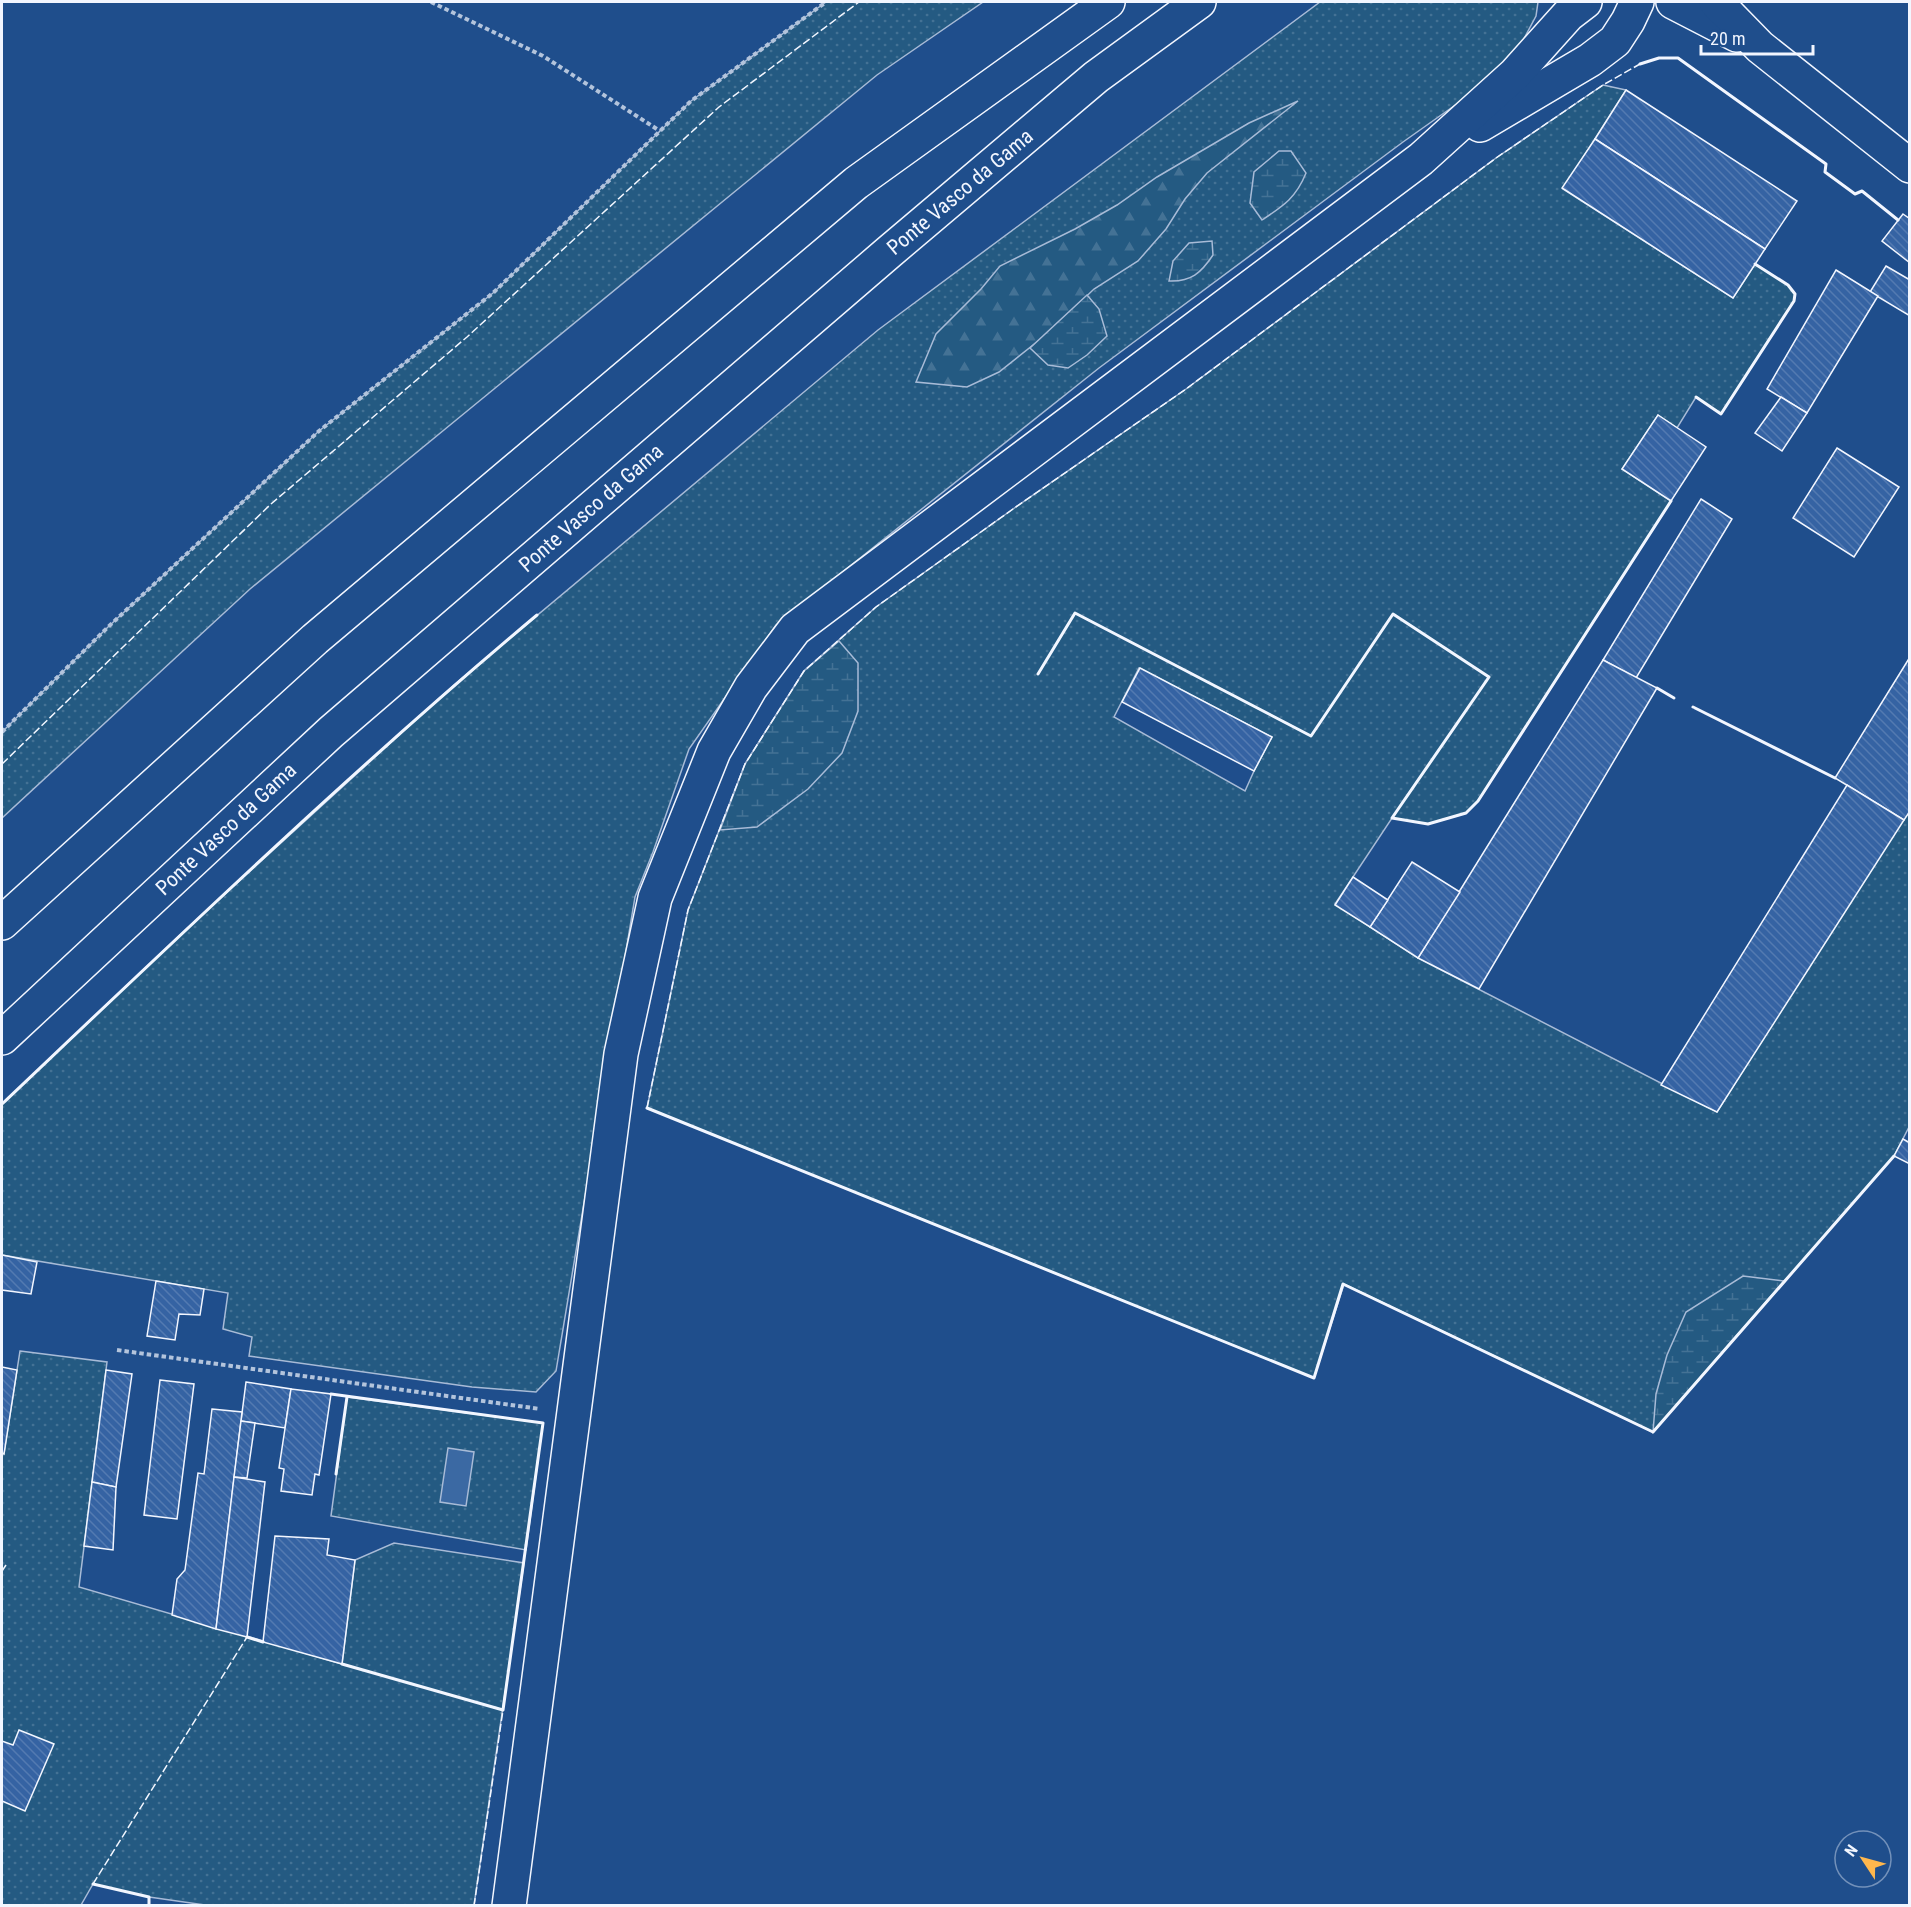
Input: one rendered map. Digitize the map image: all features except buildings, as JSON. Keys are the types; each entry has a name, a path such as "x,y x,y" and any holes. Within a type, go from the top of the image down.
{"main road":[{"path":"2,923 315,639 856,183 1108,2"},
{"name":"Ponte Vasco da Gama","path":"2,1038 340,724 1096,77 1199,2"},
{"path":"1532,56 1547,33 1556,11 1557,2"},
{"path":"509,1905 621,1054 655,898 714,751 751,687 795,629 1422,159 1515,74 1568,15 1585,2"},
{"path":"1422,159 1590,60 1615,41 1637,2"},
{"path":"1673,2 1760,47"},
{"path":"1716,2 1760,47 1910,166"}],"path":[{"path":"431,2 543,56 660,131"},
{"path":"2,732 108,627 319,431 493,293 691,101 826,2"},
{"path":"117,1350 573,1414"}],"green space":[{"path":"826,2 983,2 877,75 250,589 2,818 2,732 108,627 319,431 493,293 691,101"},
{"path":"1320,2 1538,2 1536,16 1519,48 1485,84 1403,142 1099,368 776,625 689,749 635,897 556,1371 536,1392 472,1387 249,1356 252,1337 223,1329 228,1293 2,1255 2,1104 180,935 454,685 878,330"},
{"path":"1603,85 1626,90 1563,189 1733,298 1755,264 1788,285 1795,294 1794,301 1721,414 1696,397 1677,428 1658,415 1622,469 1671,501 1478,801 1466,813 1428,824 1392,818 1335,904 1418,958 1717,1112 1909,805 1909,1127 1894,1156 1653,1432 1344,1284 1314,1378 647,1108 688,910 745,764 804,671 876,607 1186,389 1496,158","holes":["1139,668 1272,737 1245,791 1114,717"]},
{"path":"1298,101 1207,173 1185,199 1166,229 1138,261 1094,289 1047,334 999,372 967,387 916,382 936,334 981,289 1000,266 1075,229 1117,205 1157,177 1249,123"},
{"path":"1279,151 1291,151 1306,173 1298,189 1288,201 1262,220 1250,203 1254,172"},
{"path":"1212,241 1213,255 1200,271 1183,280 1169,281 1173,261 1189,243"},
{"path":"1087,295 1099,309 1107,336 1087,355 1068,368 1048,365 1030,348"},
{"path":"839,641 858,663 858,711 842,753 808,789 757,827 720,830 745,764 804,671"},
{"path":"1743,1276 1784,1281 1653,1432 1656,1394 1667,1355 1686,1312"},
{"path":"20,1351 107,1362 79,1587 342,1664 355,1560 394,1543 524,1563 474,1905 212,1906 149,1897 93,1884 81,1905 2,1905 2,1453 4,1453"},
{"path":"347,1397 543,1423 526,1550 331,1516"}],"shaded area":[{"path":"448,1448 474,1452 466,1506 440,1502"}],"fence":[{"path":"2,764 271,504 467,337 719,107 859,2"},
{"path":"647,1108 688,910 745,764 804,671 876,607 1186,389 1496,158 1603,85 1640,64"},
{"path":"2,1571 6,1565"},
{"path":"93,1884 247,1637"},
{"path":"474,1906 503,1710"}],"wall":[{"path":"1640,64 1659,58 1678,58 1826,164 1825,172 1855,194 1862,191 1898,220"},
{"path":"1696,397 1721,414 1794,301 1795,294 1788,285 1755,264"},
{"path":"1038,674 1075,613 1311,736 1393,614 1489,677 1392,818 1428,824 1466,813 1478,801 1671,501"},
{"path":"2,1104 199,917 333,794 537,615"},
{"path":"1657,688 1674,698"},
{"path":"1693,707 1835,778"},
{"path":"647,1108 1314,1378 1343,1284 1653,1432 1894,1156"},
{"path":"331,1394 543,1423 503,1710 342,1664"},
{"path":"336,1474 347,1397"},
{"path":"247,1637 263,1642"},
{"path":"93,1884 149,1897 149,1906"}]}
